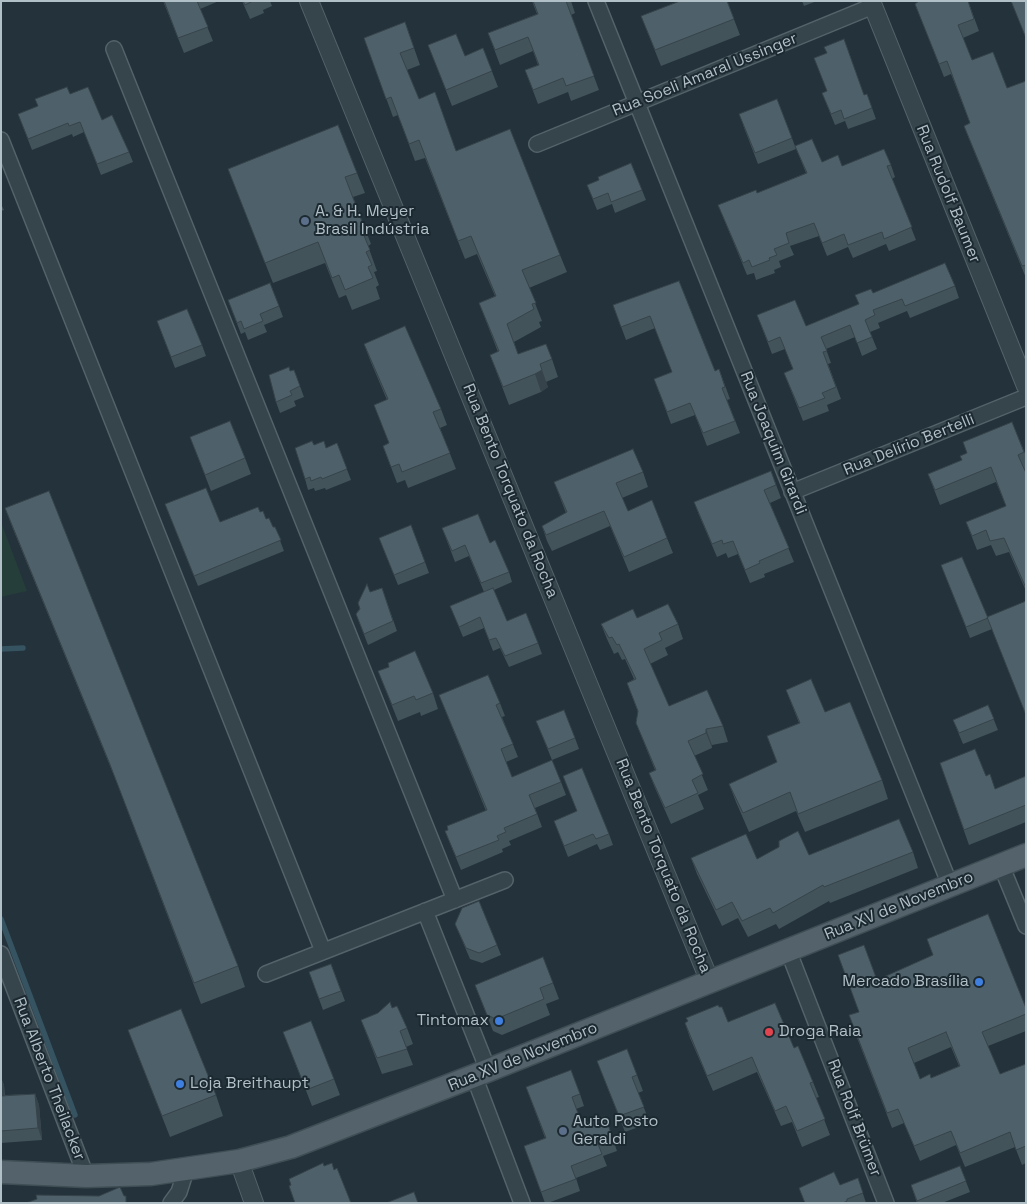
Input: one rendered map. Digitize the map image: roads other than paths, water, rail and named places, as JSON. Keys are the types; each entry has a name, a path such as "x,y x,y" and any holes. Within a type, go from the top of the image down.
{"main road":[{"name":"Rua XV de Novembro","path":"1,1172 86,1176 151,1174 239,1161 319,1137 1026,855"}],"street":[{"name":"Rua Bento Torquato da Rocha","path":"309,1 710,982"},
{"name":"Rua Joaquim Girardi","path":"596,1 950,885"},
{"name":"Rua Soeli Amaral Ussinger","path":"537,144 637,104 872,4"},
{"name":"Rua Rudolf Baumer","path":"872,4 1026,386"},
{"path":"114,49 455,900"},
{"path":"1,140 323,952"},
{"name":"Rua Delírio Bertelli","path":"792,492 1026,397"},
{"path":"1001,865 1026,926"},
{"path":"266,974 505,880"},
{"path":"426,911 481,1073 522,1203"},
{"name":"Rua Rolf Brümer","path":"788,950 886,1203"},
{"name":"Rua Alberto Theilacker","path":"1,954 86,1176"},
{"path":"239,1161 254,1203"},
{"path":"171,1203 179,1192 186,1170"}],"waterway":[{"path":"1,649 23,648"},
{"path":"1,919 75,1115"}],"place":[{"name":"A. & H. Meyer Brasil Indústria","path":"305,221"},
{"name":"Mercado Brasília","path":"979,982"},
{"name":"Tintomax","path":"499,1021"},
{"name":"Droga Raia","path":"769,1032"},
{"name":"Loja Breithaupt","path":"180,1084"},
{"name":"Auto Posto Geraldi","path":"563,1131"}]}
